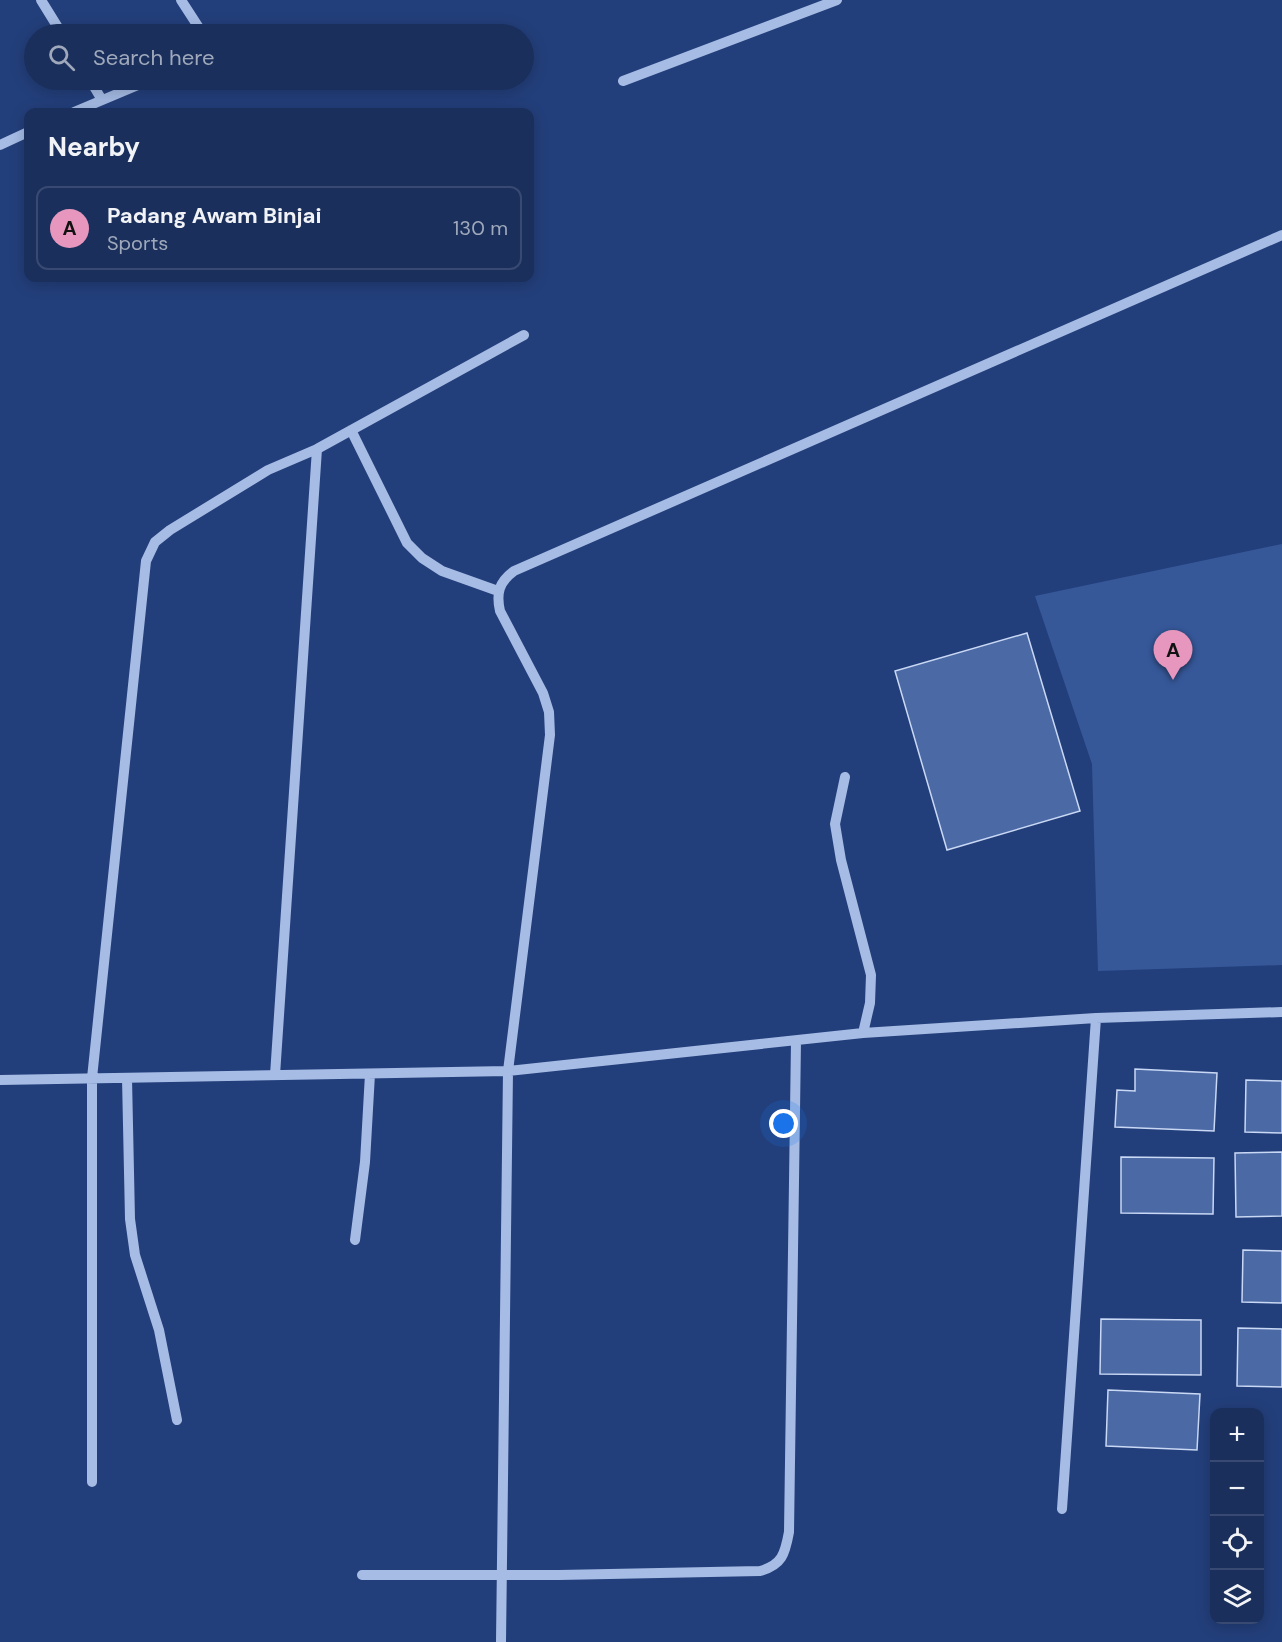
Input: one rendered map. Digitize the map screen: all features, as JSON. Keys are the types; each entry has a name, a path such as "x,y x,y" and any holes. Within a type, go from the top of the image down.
{"street":[{"path":"41,0 56,24"},
{"path":"181,0 197,24"},
{"path":"623,81 837,0"},
{"path":"96,90 102,100"},
{"path":"83,108 126,90"},
{"path":"0,145 24,134"},
{"path":"501,1642 508,1071 550,735 549,712 543,693 500,611 498,591 514,571 1282,235"},
{"path":"92,1482 92,1078 146,561 155,542 170,530 268,470 317,449 524,335"},
{"path":"351,430 407,543 422,558 442,571 498,591"},
{"path":"275,1075 317,449"},
{"path":"845,777 835,824 841,860 871,975 870,1002 863,1033"},
{"path":"0,1080 508,1071 863,1033 1096,1018 1282,1012"},
{"path":"1062,1509 1096,1018"},
{"path":"362,1575 760,1571 773,1568 781,1559 789,1532 796,1041"},
{"path":"355,1240 365,1162 370,1074"},
{"path":"127,1078 129,1219 135,1255 159,1330 177,1420"}],"shaded area":[{"path":"1282,544 1282,965 1098,971 1092,764 1035,596"}],"building":[{"path":"1027,633 1080,811 947,850 895,671"},
{"path":"1135,1069 1217,1073 1214,1131 1115,1127 1117,1090 1135,1091"},
{"path":"1246,1080 1282,1081 1282,1133 1245,1132"},
{"path":"1282,1152 1282,1216 1236,1217 1235,1153"},
{"path":"1121,1157 1214,1158 1213,1214 1121,1213"},
{"path":"1243,1250 1282,1251 1282,1303 1242,1302"},
{"path":"1101,1319 1201,1320 1201,1375 1100,1374"},
{"path":"1238,1328 1282,1329 1282,1387 1237,1386"},
{"path":"1108,1390 1200,1394 1197,1450 1106,1446"}],"place":[{"name":"Padang Awam Binjai","path":"1173,680"}]}
